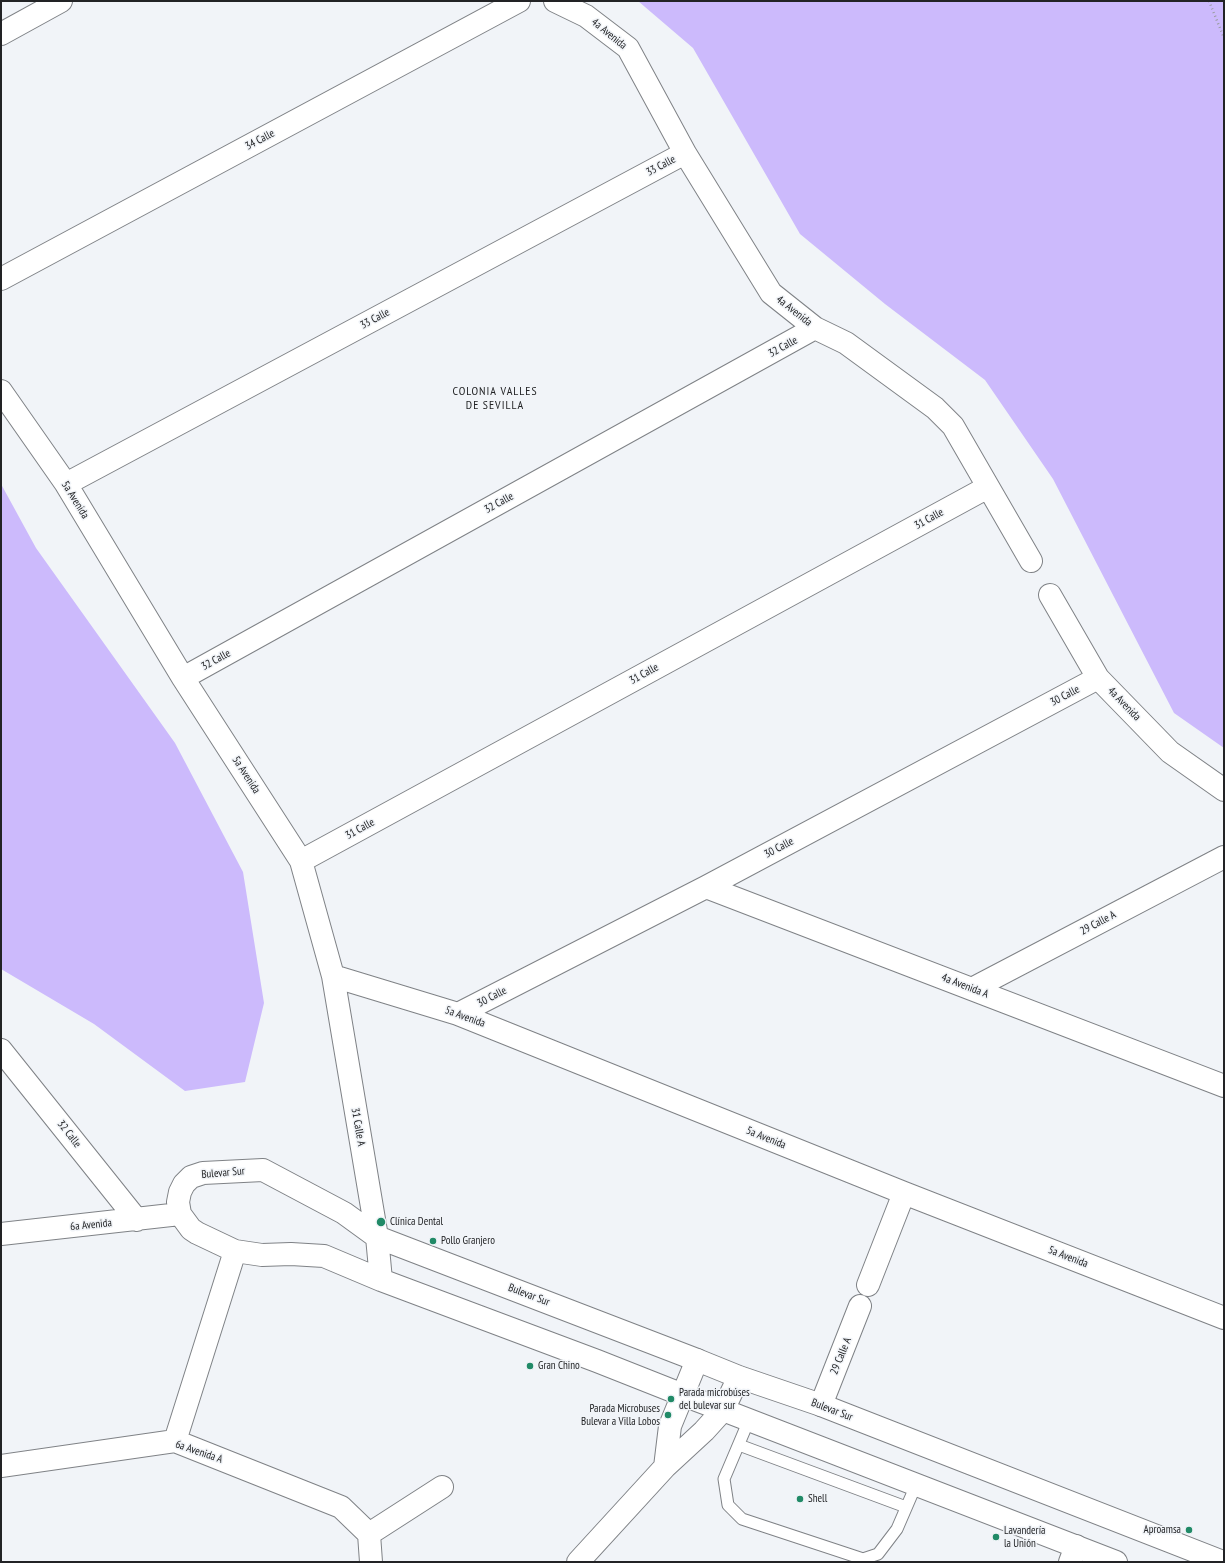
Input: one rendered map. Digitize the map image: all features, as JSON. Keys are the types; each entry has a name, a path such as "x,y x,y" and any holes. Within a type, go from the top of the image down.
{"street":[{"path":"1,34 61,1"},
{"name":"34 Calle","path":"1,279 518,1"},
{"name":"4a Avenida","path":"555,1 586,16 628,48 685,153 771,294 816,328 846,343 935,408 953,426 1031,561"},
{"name":"33 Calle","path":"66,484 685,153"},
{"name":"32 Calle","path":"183,678 816,328"},
{"name":"5a Avenida","path":"1,391 66,484 183,678 301,861 333,976 458,1014 904,1193 1224,1318"},
{"name":"31 Calle","path":"301,861 988,487"},
{"name":"4a Avenida","path":"1050,595 1098,678 1170,752 1224,790"},
{"name":"30 Calle","path":"458,1014 706,887 1098,678"},
{"name":"29 Calle A","path":"972,989 1224,857"},
{"name":"4a Avenida A","path":"706,887 1224,1086"},
{"name":"31 Calle A","path":"333,976 377,1237 381,1280"},
{"name":"32 Calle","path":"1,1050 137,1220"},
{"name":"Bulevar Sur","path":"180,1214 178,1202 180,1192 184,1184 191,1177 203,1173 220,1171 264,1170 344,1213 377,1237 740,1377 821,1405 1223,1562"},
{"path":"868,1285 904,1193"},
{"path":"180,1214 191,1229 235,1251 262,1255 291,1254 324,1256 381,1280 597,1361 916,1485 1073,1554 1116,1562"},
{"name":"6a Avenida","path":"1,1234 180,1214"},
{"path":"176,1441 235,1251"},
{"name":"29 Calle A","path":"821,1405 860,1306"},
{"path":"665,1467 670,1426 697,1360"},
{"path":"578,1562 665,1467 704,1431 723,1410 740,1377"},
{"name":"6a Avenida A","path":"1,1466 176,1441 341,1507 369,1534"},
{"path":"371,1562 369,1534 442,1487"}],"lane":[{"path":"749,1420 724,1479 728,1505 742,1519 863,1560 878,1554 897,1529 916,1485"},
{"path":"739,1445 906,1507"}],"path":[{"path":"1209,1 1224,38"}],"shaded area":[{"path":"638,1 1224,1 1224,748 1174,713 1053,479 985,380 885,304 800,234 693,48"},
{"path":"1,484 36,548 175,743 243,872 264,1003 245,1082 185,1091 94,1024 1,969"}],"place":[{"name":"Clínica Dental","path":"381,1222"},
{"name":"Pollo Granjero","path":"433,1241"},
{"name":"Gran Chino","path":"530,1366"},
{"name":"Parada microbúses del bulevar sur","path":"671,1399"},
{"name":"Parada Microbuses Bulevar a Villa Lobos","path":"668,1415"},
{"name":"Shell","path":"800,1499"},
{"name":"Aproamsa","path":"1189,1530"},
{"name":"Lavandería la Unión","path":"996,1537"}],"district":[{"name":"COLONIA VALLES DE SEVILLA","path":"495,399"}]}
